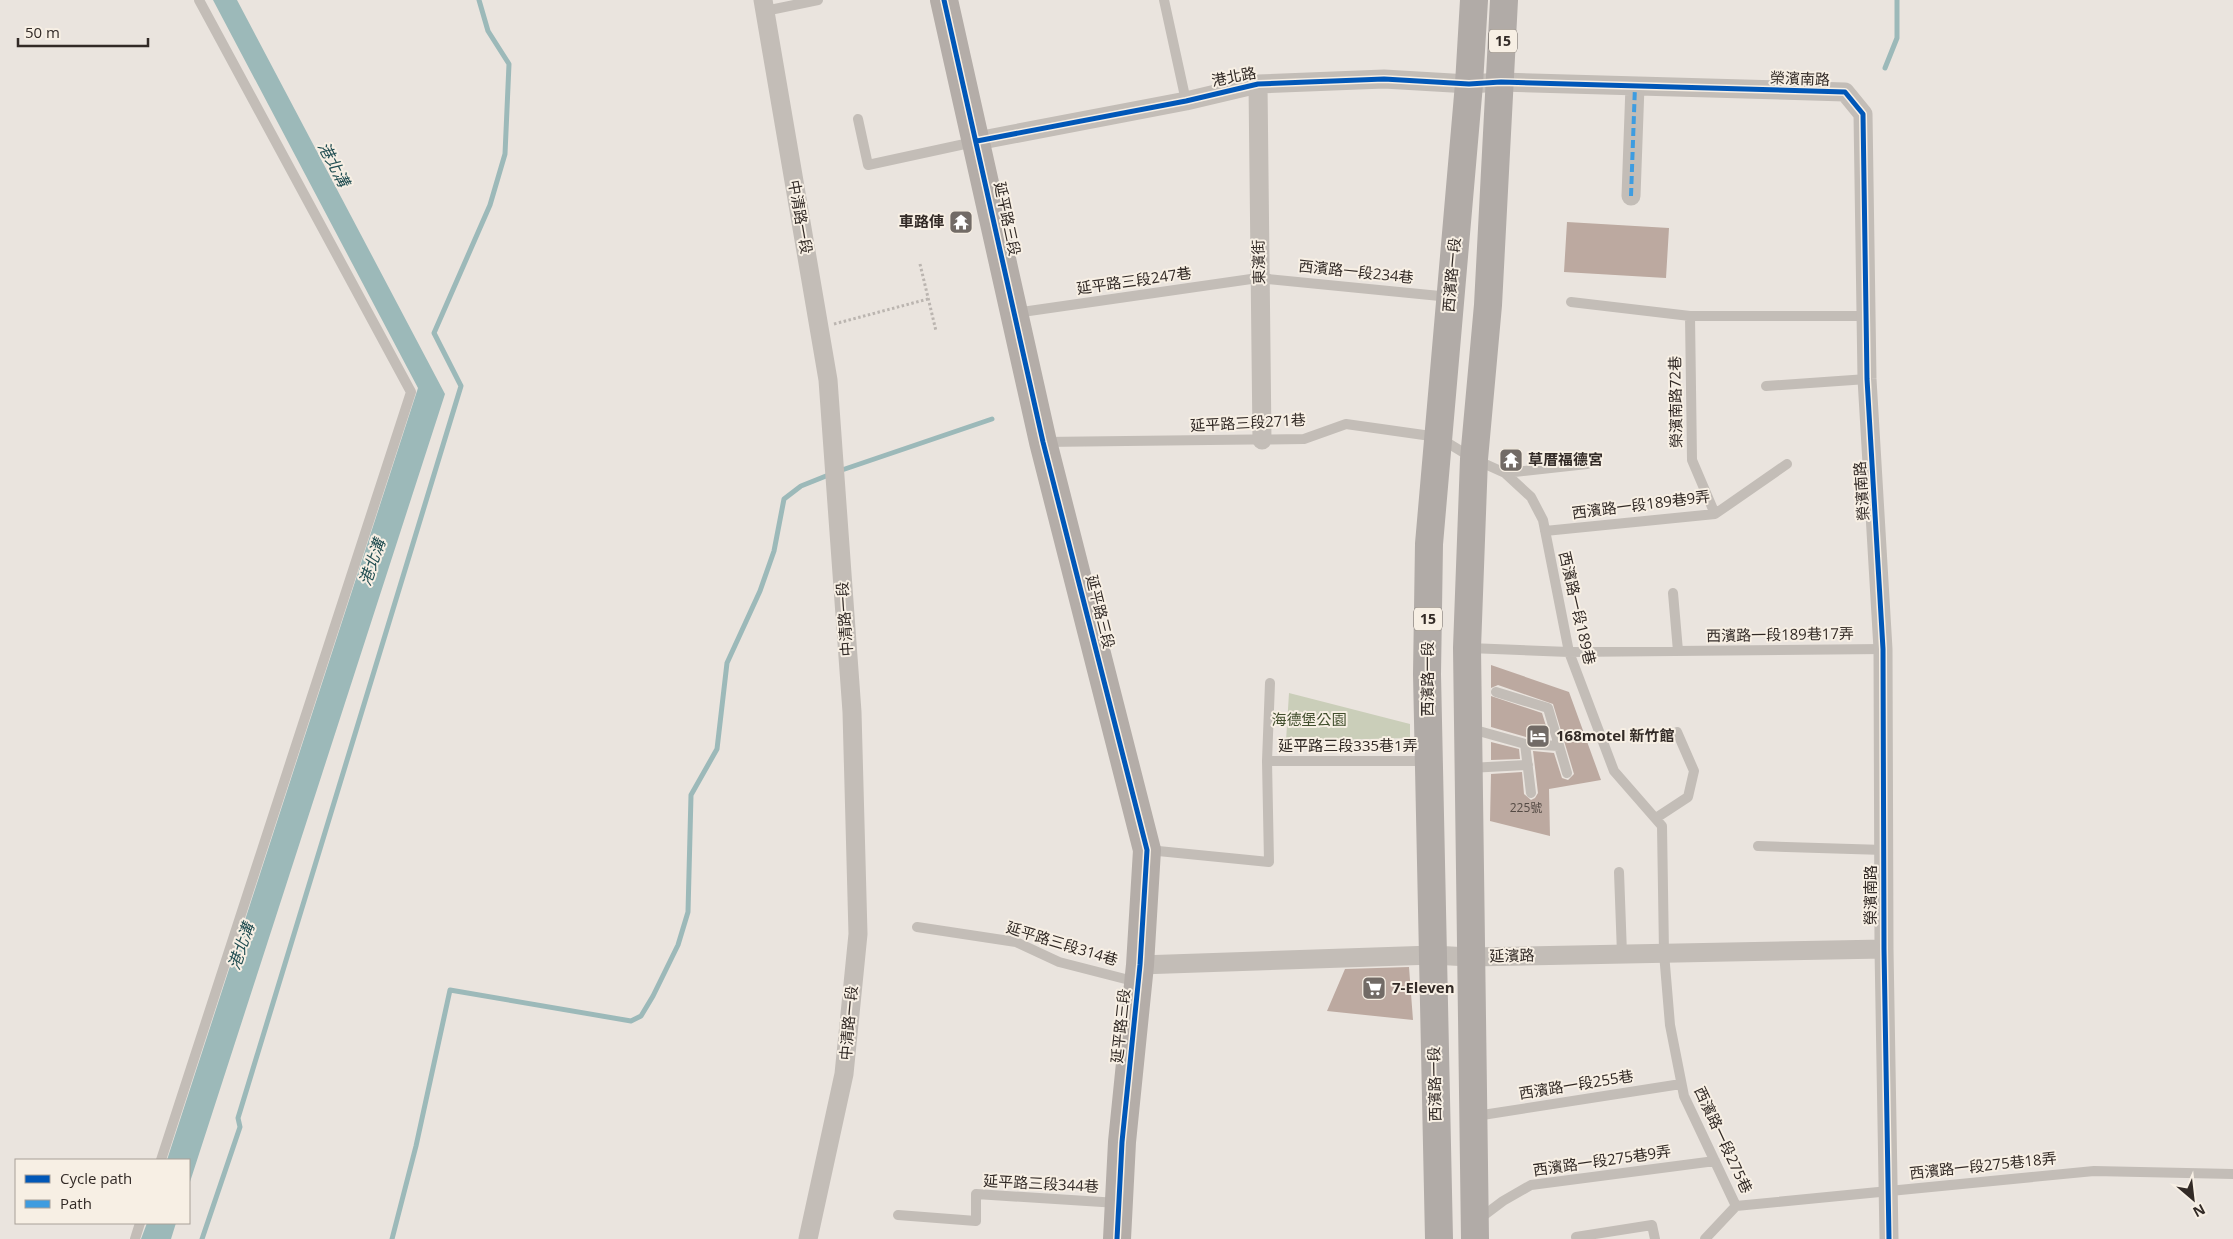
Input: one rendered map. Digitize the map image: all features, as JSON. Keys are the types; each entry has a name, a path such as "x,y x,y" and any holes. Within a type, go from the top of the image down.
{"main road":[{"name":"西濱路一段","path":"1439,1239 1428,761 1427,674 1430,544 1469,84 1474,0"},
{"name":"15","path":"1474,1231 1475,1116 1470,957 1467,648 1474,459 1488,305 1504,0"}],"street":[{"name":"延平路三段","path":"944,0 1043,442 1147,850 1139,974 1122,1142 1117,1239"},
{"name":"中清路一段","path":"764,5 828,380 852,712 858,934 844,1074 808,1239"},
{"name":"港北路","path":"977,141 1258,84 1384,79 1469,84 1501,82"},
{"name":"榮濱南路","path":"1501,82 1844,92 1863,114 1867,380 1883,649 1884,949 1889,1239"},
{"name":"東濱街","path":"1258,84 1258,278 1262,440"},
{"path":"1631,196 1635,86"},
{"name":"延濱路","path":"1139,974 1433,955 1470,957 1884,949"}],"lane":[{"path":"161,1159 411,392 199,0"},
{"path":"764,5 818,0"},
{"path":"1164,0 1186,100"},
{"path":"858,119 868,165 977,141"},
{"name":"西濱路一段234巷","path":"1258,278 1451,297"},
{"name":"延平路三段247巷","path":"1015,313 1258,278"},
{"path":"1571,302 1690,316 1866,316"},
{"name":"榮濱南路72巷","path":"1690,316 1692,460 1714,514"},
{"path":"1766,386 1867,380"},
{"name":"延平路三段271巷","path":"1043,442 1304,439 1346,424 1438,437 1474,459"},
{"name":"西濱路一段189巷","path":"1474,459 1504,473 1531,497 1542,520 1569,652 1614,771 1662,826 1664,953"},
{"path":"1504,473 1587,464"},
{"name":"西濱路一段189巷9弄","path":"1544,531 1714,514 1786,464"},
{"path":"1673,593 1678,651"},
{"name":"西濱路一段189巷17弄","path":"1467,648 1569,652 1883,649"},
{"name":"延平路三段335巷1弄","path":"1147,850 1269,862 1267,761 1270,684"},
{"path":"1496,692 1548,708 1567,773"},
{"path":"1467,727 1525,744 1559,746"},
{"path":"1656,818 1688,797 1694,771 1677,732"},
{"path":"1525,744 1530,793"},
{"name":"延平路三段335巷1弄","path":"1267,761 1428,761"},
{"path":"1468,768 1528,765"},
{"path":"1758,846 1884,850"},
{"path":"1619,872 1622,954"},
{"name":"延平路三段314巷","path":"917,927 1016,942 1059,962 1139,974"},
{"name":"西濱路一段275巷","path":"1664,953 1670,1025 1684,1096 1736,1206 1705,1239"},
{"name":"西濱路一段255巷","path":"1475,1116 1681,1084"},
{"name":"西濱路一段275巷9弄","path":"1474,1231 1503,1201 1531,1185 1715,1162"},
{"name":"西濱路一段275巷18弄","path":"1736,1206 2094,1171 2233,1174"},
{"name":"延平路三段344巷","path":"898,1215 976,1221 976,1194 1119,1203"},
{"path":"135,1239 140,1224"},
{"path":"1576,1237 1652,1225 1654,1239"}],"path":[{"path":"920,264 936,331"},
{"path":"819,328 928,299"}],"green space":[{"name":"海德堡公園","path":"1289,693 1410,724 1410,738 1286,741"}],"water":[{"name":"港北溝","path":"213,0 237,0 445,394 190,1182 190,1159 167,1159 418,388"},
{"path":"147,1224 176,1224 171,1239 141,1239"}],"building":[{"path":"1567,222 1669,228 1666,278 1564,272"},
{"path":"1491,665 1569,692 1601,780 1549,789 1550,836 1490,821 1491,774 1522,772 1524,794 1531,800 1538,793 1533,751 1554,753 1562,778 1568,780 1574,774 1553,704 1498,685 1491,688"},
{"path":"1491,696 1542,713 1550,739 1526,737 1491,727"},
{"path":"1491,742 1519,749 1520,759 1491,760"},
{"name":"7-Eleven","path":"1409,967 1413,1020 1327,1011 1345,969"}],"waterway":[{"path":"202,1239 240,1127 238,1118 461,386 434,333 490,205 505,154 509,64 488,31 479,0"},
{"path":"1885,68 1897,38 1897,0"},
{"path":"839,471 992,419"},
{"path":"392,1239 416,1146 450,990 631,1021 641,1016 653,996 678,945 688,912 691,795 717,749 727,663 760,591 774,551 784,499 801,486 831,474"}],"marked path":[{"path":"1631,196 1635,86"}],"cycle path":[{"path":"944,0 1043,442 1147,850 1140,965 1122,1142 1117,1239"},
{"path":"977,141 1186,101 1258,84 1384,79 1469,84 1501,82 1845,92 1863,114 1867,379 1883,649 1884,949 1889,1239"}],"place":[{"name":"車路俥","path":"961,222"},
{"name":"草厝福德宮","path":"1511,460"},
{"name":"168motel 新竹館","path":"1538,736"},
{"name":"7-Eleven","path":"1374,988"}]}
